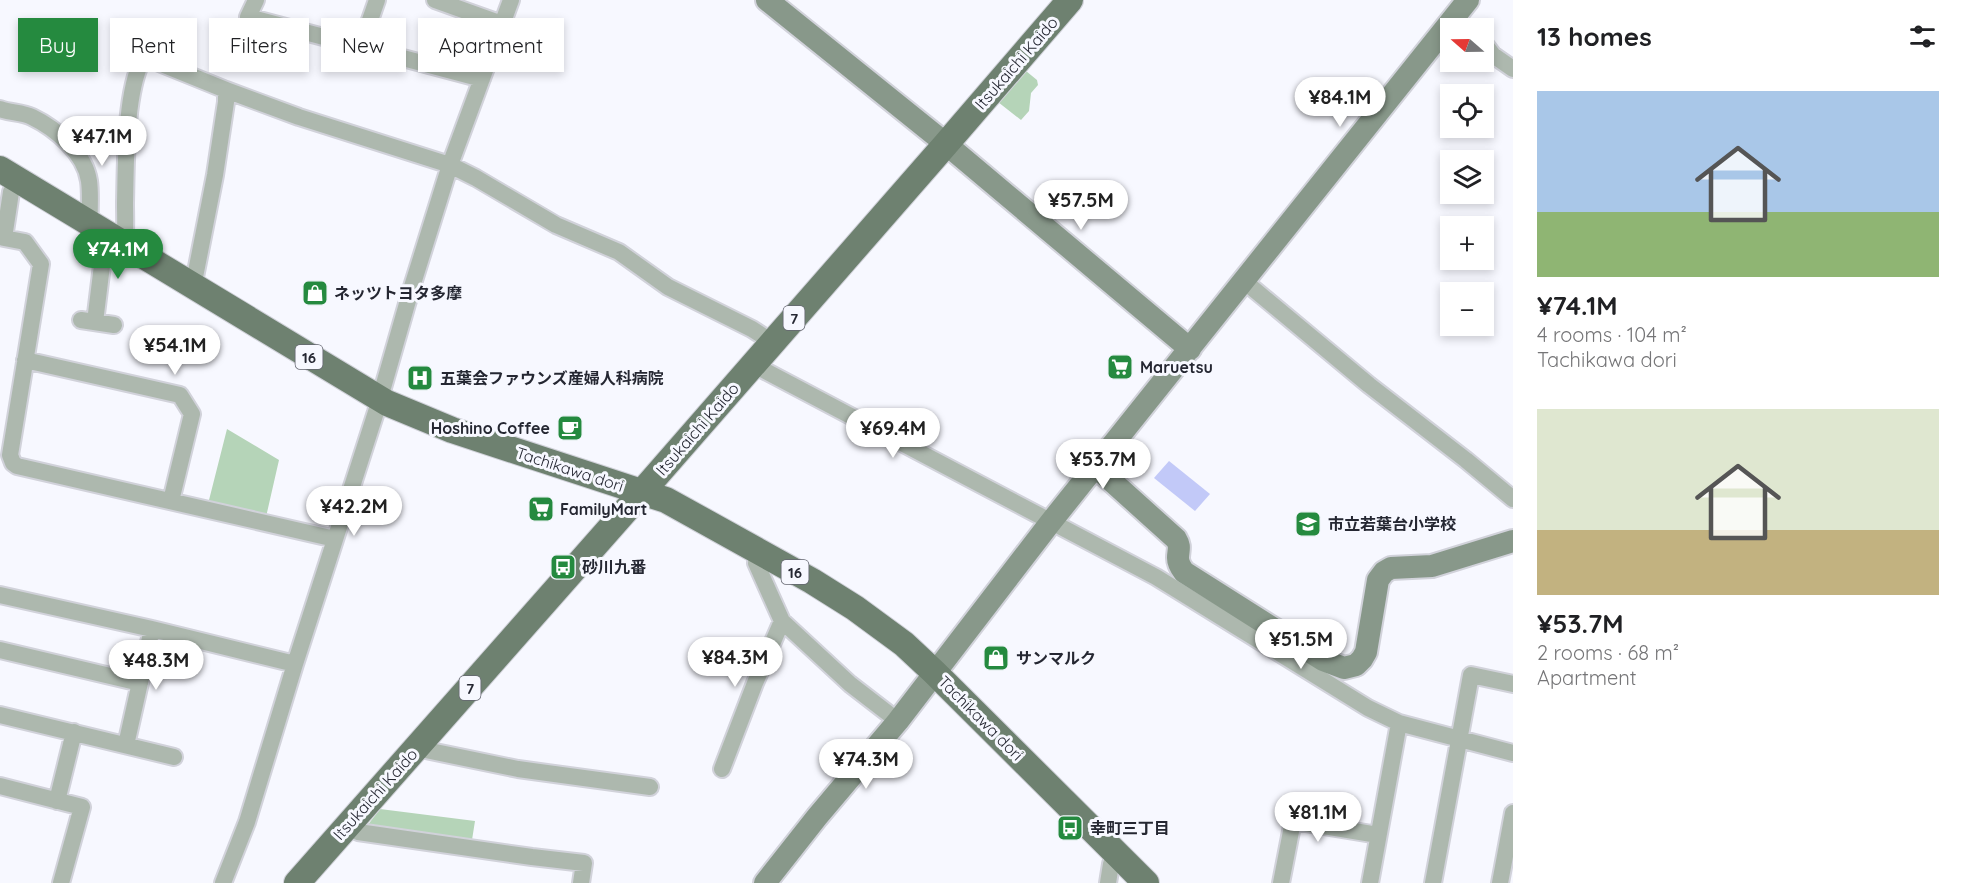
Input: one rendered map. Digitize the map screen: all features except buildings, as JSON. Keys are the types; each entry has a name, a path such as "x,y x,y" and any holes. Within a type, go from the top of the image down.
{"main road":[{"name":"Itsukaichi Kaido","path":"303,881 348,825 642,492 1070,0"},
{"name":"Tachikawa dori","path":"9,175 401,410 452,430 666,500 812,581 876,622 904,644 1146,883"}],"street":[{"path":"256,0 248,17 321,36"},
{"path":"371,18 377,0"},
{"path":"435,0 485,18"},
{"path":"504,18 511,0"},
{"path":"766,0 946,144 1190,349"},
{"path":"1461,18 1468,0"},
{"path":"768,882 817,817 898,721 1050,523 1244,281 1440,46"},
{"path":"1494,56 1513,69"},
{"path":"406,58 482,79"},
{"path":"114,325 88,321 129,126 137,71 142,60 152,60 315,122 450,165 556,225 620,252 668,287 752,329 772,342"},
{"path":"223,883 247,822 380,399 450,165 485,72"},
{"path":"191,285 195,277 215,175 226,90"},
{"path":"0,109 29,116 58,132 81,160 106,234"},
{"path":"9,175 11,192 2,238 26,242 41,264 10,455 13,463 17,466 335,539"},
{"path":"1244,281 1369,385 1472,464 1513,499"},
{"path":"26,360 180,395 192,414 171,501"},
{"path":"752,364 1156,577 1368,708 1399,723 1513,753"},
{"path":"1096,467 1176,539 1180,548 1178,557 1184,572 1323,660 1344,668 1356,665 1366,652 1378,580 1384,572 1391,567 1432,566 1513,541"},
{"path":"761,553 756,563 782,621 850,684 898,721"},
{"path":"0,594 295,664"},
{"path":"722,769 782,621"},
{"path":"126,745 152,629"},
{"path":"0,650 140,683"},
{"path":"1433,883 1471,675 1513,684"},
{"path":"0,715 174,758"},
{"path":"1370,883 1399,723"},
{"path":"57,801 74,732"},
{"path":"416,748 518,769 650,787"},
{"path":"0,786 82,807 61,883"},
{"path":"1500,883 1513,813"},
{"path":"1281,883 1293,821 1378,835"},
{"path":"348,825 358,832 584,863 581,883"},
{"path":"1108,883 1111,864 1119,856"}],"green space":[{"path":"1026,71 1037,80 1038,85 1031,93 1029,111 1021,120 998,102"},
{"path":"227,429 279,460 266,517 208,504"},
{"path":"380,809 475,821 472,840 367,826"}],"water":[{"path":"1169,461 1210,494 1195,511 1154,478"}],"place":[{"name":"ネッツトヨタ多摩","path":"315,293"},
{"name":"Maruetsu","path":"1120,367"},
{"name":"五葉会ファウンズ産婦人科病院","path":"420,378"},
{"name":"Hoshino Coffee","path":"570,428"},
{"name":"FamilyMart","path":"541,509"},
{"name":"市立若葉台小学校","path":"1308,524"},
{"name":"砂川九番","path":"563,567"},
{"name":"サンマルク","path":"996,658"},
{"name":"幸町三丁目","path":"1070,828"}]}
